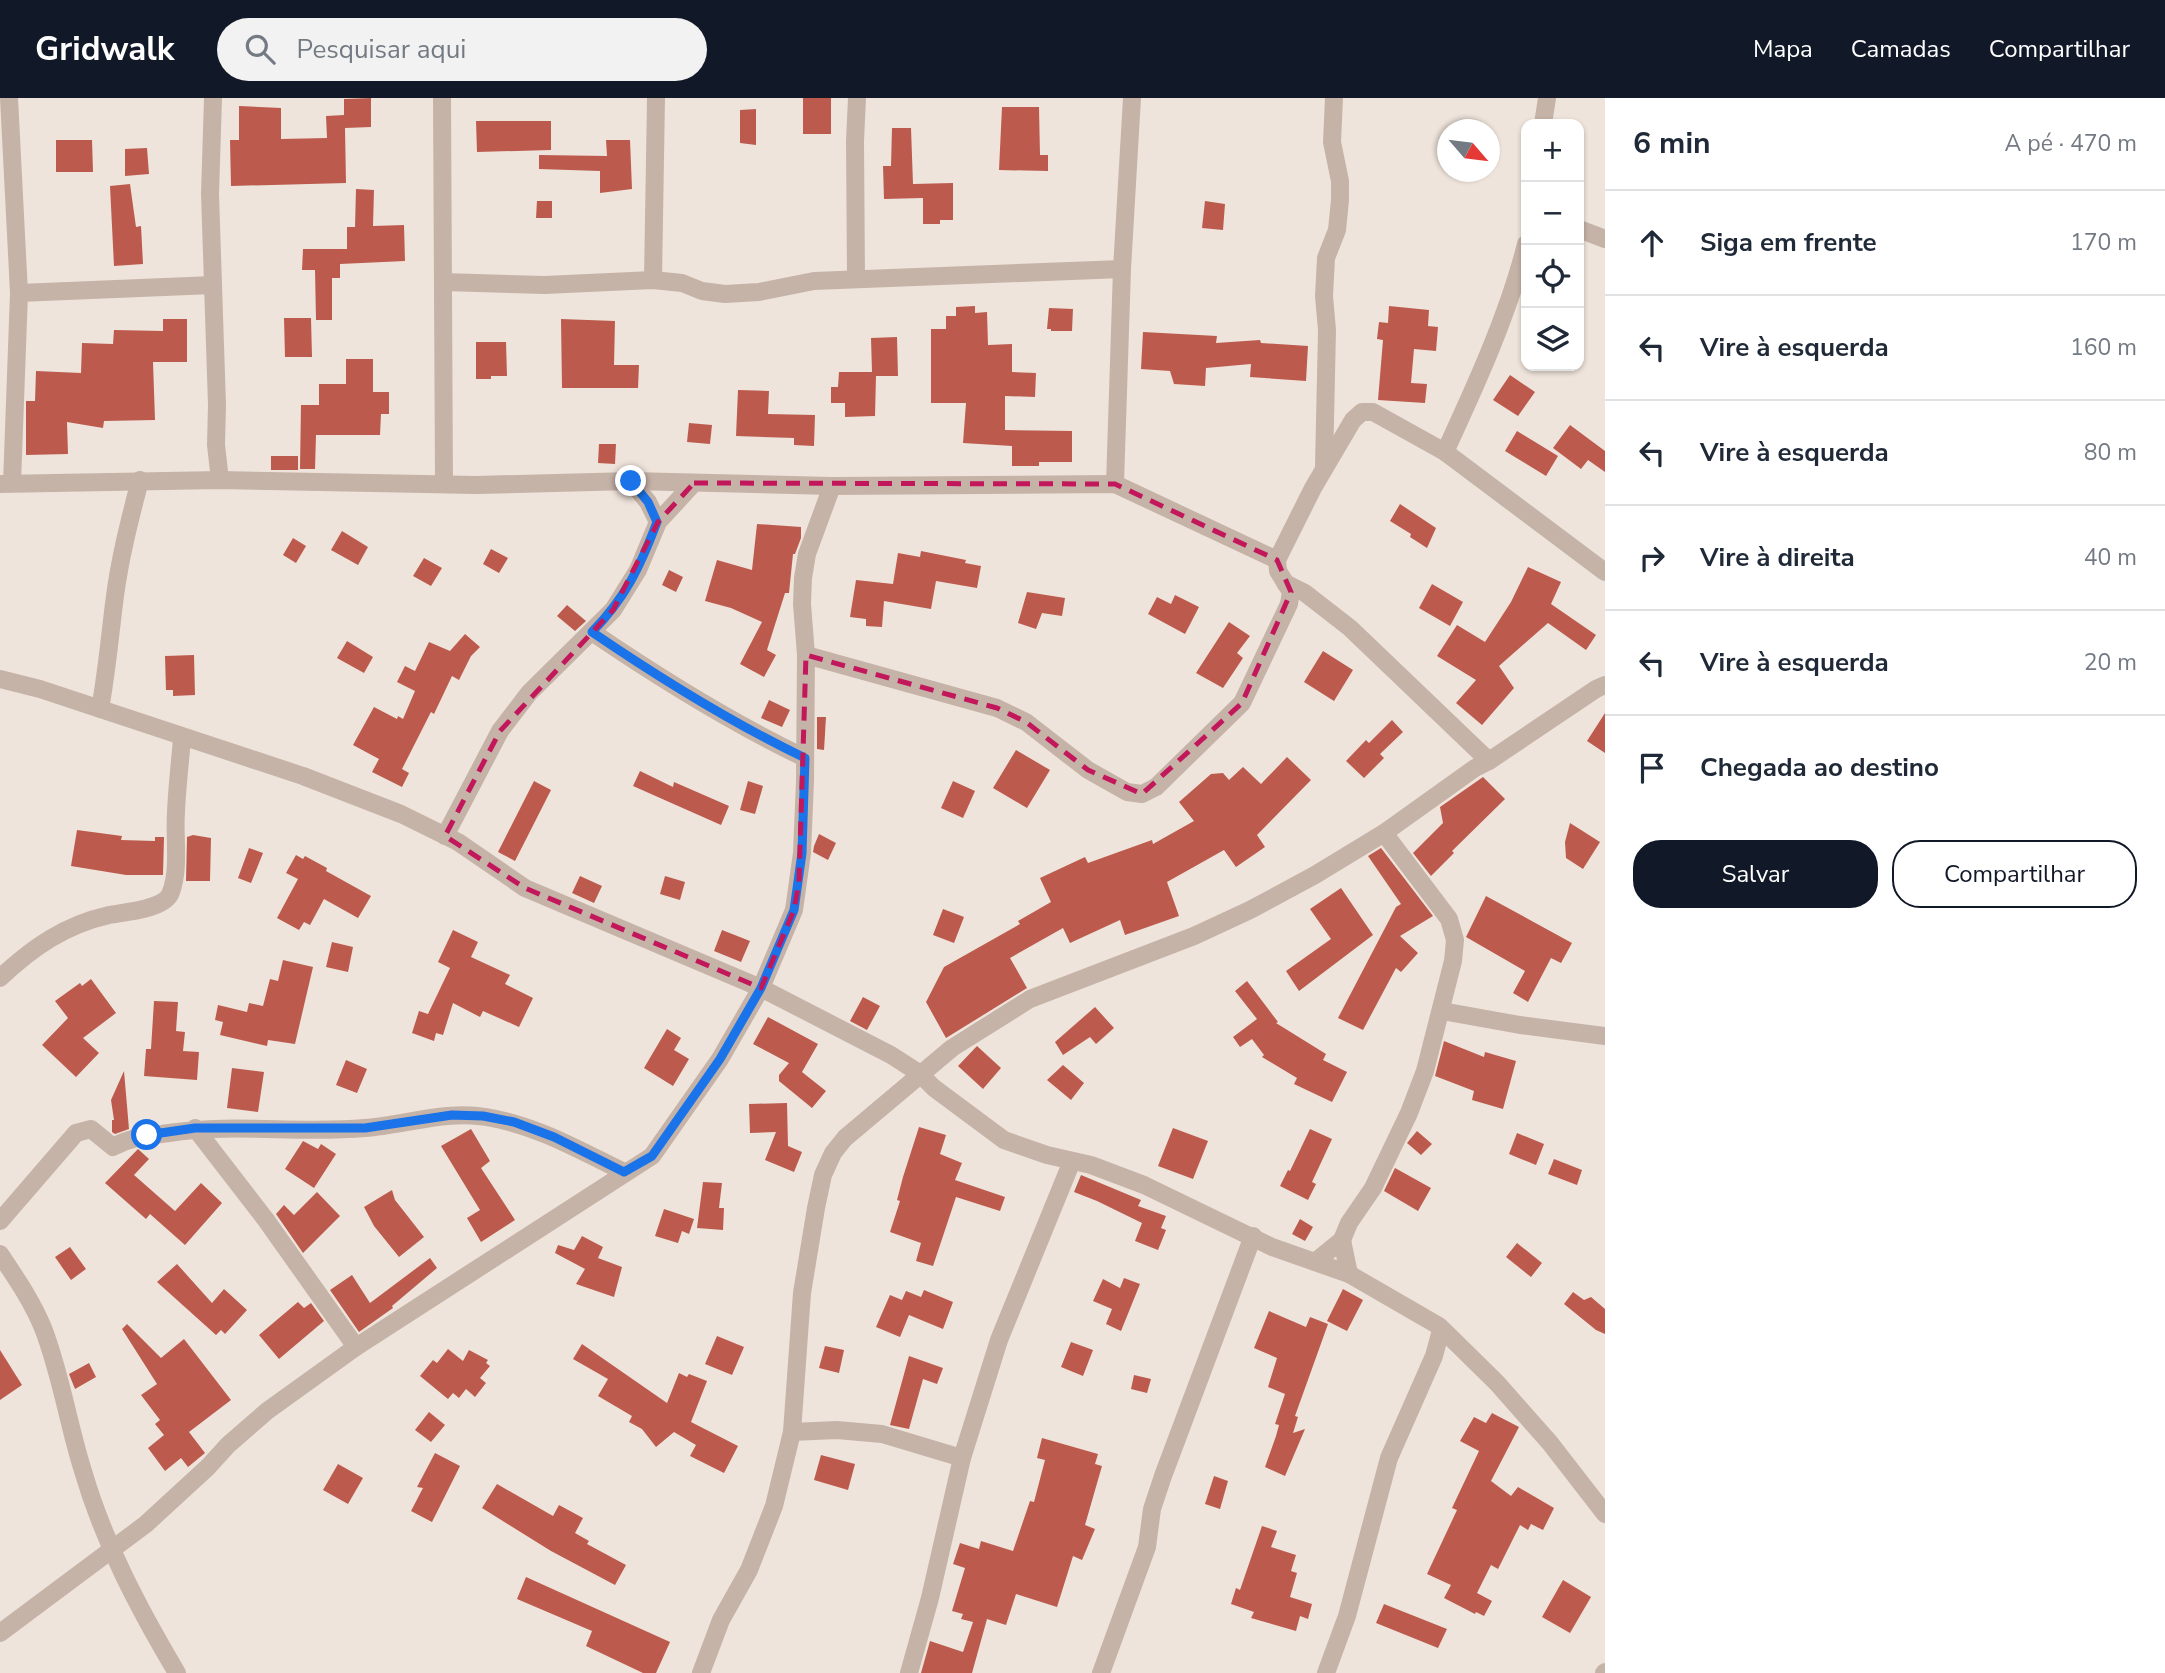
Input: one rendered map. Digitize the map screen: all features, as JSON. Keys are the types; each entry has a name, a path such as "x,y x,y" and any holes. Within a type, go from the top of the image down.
{"street":[{"path":"442,98 444,483"},
{"path":"653,280 656,98"},
{"path":"856,278 857,98"},
{"path":"1115,484 1122,270 1132,98"},
{"path":"1324,469 1327,330 1324,283 1326,258 1336,230 1340,200 1340,181 1332,142 1334,98"},
{"path":"1545,119 1547,98"},
{"path":"217,101 209,194 217,404 216,445 220,480"},
{"path":"6,107 19,293 6,484 220,480 476,485 631,481 832,486 1115,484 1277,560"},
{"path":"1584,231 1605,239"},
{"path":"1445,452 1466,408 1518,279 1526,245"},
{"path":"443,282 545,285 653,280 682,283 702,291 725,294 758,292 814,281 856,278 1122,270"},
{"path":"19,293 213,285"},
{"path":"806,655 997,708 1026,722 1088,770 1127,792 1142,794 1156,787 1242,703 1289,604 1291,592 1278,571 1277,560 1324,469 1353,420 1362,412 1373,412 1445,452 1605,572"},
{"path":"100,709 110,653 115,596 125,539 140,480"},
{"path":"631,481 648,502 657,522"},
{"path":"445,836 500,731 529,693 613,610 638,570 657,522 694,483"},
{"path":"0,1633 146,1524 267,1411 356,1347 652,1156 720,1059 761,988 794,910 802,853 805,758 806,655 803,578 807,554 832,486"},
{"path":"1285,583 1306,593 1350,628 1489,761"},
{"path":"592,632 665,682 751,732 805,758"},
{"path":"0,679 303,776 401,814 445,836 525,888 761,988 891,1055 919,1073 943,1095 1004,1140 1047,1155 1091,1165 1144,1185 1272,1247 1349,1274 1441,1330 1550,1443 1605,1514"},
{"path":"701,1673 721,1620 749,1570 774,1506 792,1432 802,1293 823,1175 833,1153 845,1138 919,1073 952,1048 1030,999 1205,930 1315,875 1384,833 1602,683"},
{"path":"0,978 29,951 61,930 163,903 171,894 182,738"},
{"path":"1315,1262 1342,1240 1349,1223 1373,1188 1409,1114 1442,1010 1453,961 1455,940 1448,919 1384,833"},
{"path":"1442,1010 1520,1025 1605,1036"},
{"path":"0,1222 76,1133 91,1129 113,1147 125,1140 195,1128 365,1128 452,1115 483,1116 514,1122 554,1137 624,1172"},
{"path":"195,1128 266,1220 356,1347"},
{"path":"909,1673 930,1598 962,1458 999,1340 1072,1161"},
{"path":"1101,1673 1147,1547 1153,1509 1163,1476 1253,1236"},
{"path":"1342,1240 1349,1274"},
{"path":"0,1254 24,1290 43,1328 83,1473 111,1550 138,1606 177,1673"},
{"path":"1326,1673 1347,1616 1390,1458 1434,1356 1441,1330"},
{"path":"792,1432 837,1430 882,1434 962,1458"}],"highlighted area":[{"path":"694,483 1115,484 1277,560 1291,592 1242,703 1142,794 1088,770 1026,722 997,708 806,655 799,882 794,910 761,988 525,888 445,836 500,731 613,610 658,522"}],"building":[{"path":"371,98 371,127 345,128 346,183 231,186 230,140 239,140 239,106 281,108 281,139 327,138 326,116 344,115 344,99"},
{"path":"803,98 831,98 831,134 803,134"},
{"path":"1002,107 1039,107 1040,155 1048,155 1048,171 999,170"},
{"path":"756,109 756,145 740,143 740,110"},
{"path":"476,121 551,121 551,150 477,152"},
{"path":"892,128 911,128 913,184 953,183 953,220 940,220 940,224 923,224 923,198 884,199 883,166 891,166"},
{"path":"56,140 92,140 93,172 56,172"},
{"path":"606,140 630,140 632,189 600,193 600,171 539,169 539,155 607,156"},
{"path":"147,148 149,174 125,176 125,149"},
{"path":"130,184 136,227 141,226 143,264 114,266 110,186"},
{"path":"356,189 374,190 373,226 404,225 405,261 340,264 340,278 332,278 332,320 316,320 315,270 302,270 303,249 347,249 347,227 355,227"},
{"path":"537,201 552,201 552,218 536,218"},
{"path":"1205,201 1225,204 1223,230 1202,228"},
{"path":"975,306 975,313 987,312 988,345 1012,344 1012,372 1036,373 1035,397 1005,396 1005,430 1072,431 1072,462 1039,462 1039,466 1012,466 1012,446 963,443 966,403 931,403 931,329 946,329 946,316 956,316 956,307"},
{"path":"1389,306 1429,310 1428,326 1438,327 1436,351 1414,349 1411,383 1427,384 1425,403 1378,400 1383,340 1377,339 1379,322 1388,323"},
{"path":"1049,308 1073,309 1072,331 1047,329"},
{"path":"284,318 311,318 312,357 285,357"},
{"path":"163,319 187,319 187,362 153,362 155,420 104,421 103,428 67,422 68,454 26,455 26,401 35,401 36,371 81,373 82,343 113,344 114,330 163,331"},
{"path":"561,319 615,321 614,365 639,365 638,388 562,388"},
{"path":"1143,332 1217,336 1216,343 1260,340 1261,343 1308,346 1306,381 1250,377 1251,364 1206,368 1205,386 1174,384 1170,371 1141,369"},
{"path":"897,337 898,376 876,376 875,416 845,417 845,403 831,403 831,387 838,387 839,372 872,372 871,338"},
{"path":"476,342 506,342 507,376 476,379"},
{"path":"346,359 373,359 373,392 389,392 389,414 381,414 380,435 316,435 315,469 300,469 301,405 319,405 319,384 346,384"},
{"path":"1510,375 1535,392 1518,416 1493,400"},
{"path":"738,390 769,391 768,414 815,415 814,446 794,445 794,438 736,436"},
{"path":"689,423 712,425 710,444 687,442"},
{"path":"1570,425 1605,451 1605,472 1588,460 1581,469 1553,448"},
{"path":"1517,431 1558,456 1546,476 1505,451"},
{"path":"599,444 616,444 615,464 598,463"},
{"path":"271,456 298,456 298,470 271,470"},
{"path":"1400,504 1436,528 1427,548 1390,521"},
{"path":"757,524 801,527 801,538 793,554 789,593 785,593 767,650 776,655 764,677 740,664 762,622 731,608 705,601 717,560 752,570"},
{"path":"342,531 368,547 358,565 331,550"},
{"path":"293,538 306,546 296,563 283,555"},
{"path":"491,549 508,558 499,573 483,564"},
{"path":"921,551 966,560 965,563 981,566 977,588 936,581 931,609 884,601 882,627 866,626 866,619 850,617 856,580 893,584 898,553 920,557"},
{"path":"424,558 442,568 431,586 413,576"},
{"path":"1528,567 1561,582 1551,604 1596,635 1586,650 1548,623 1499,666 1514,688 1482,725 1456,703 1476,680 1437,656 1457,625 1485,642 1511,602"},
{"path":"669,570 683,577 676,592 662,585"},
{"path":"1432,584 1463,602 1450,626 1419,608"},
{"path":"1027,592 1065,598 1062,616 1042,613 1036,629 1018,623"},
{"path":"1175,595 1199,607 1185,634 1148,614 1157,597 1171,604"},
{"path":"567,605 586,621 575,631 557,616"},
{"path":"1229,622 1250,636 1237,653 1243,658 1223,688 1196,673"},
{"path":"465,634 480,647 471,656 459,680 452,676 434,714 431,712 402,769 409,773 402,787 372,772 379,759 353,745 374,707 397,719 398,716 403,719 415,691 397,682 405,666 415,671 429,642 450,651"},
{"path":"347,641 373,657 364,673 337,658"},
{"path":"1323,651 1353,670 1334,701 1304,682"},
{"path":"194,655 195,695 173,696 173,690 166,690 165,656"},
{"path":"769,700 790,710 782,727 761,718"},
{"path":"1605,713 1605,753 1587,741"},
{"path":"817,717 826,717 824,750 817,749"},
{"path":"1392,720 1403,732 1380,754 1384,758 1364,778 1346,761 1366,740 1369,743"},
{"path":"1016,750 1050,770 1027,808 993,788"},
{"path":"1287,757 1311,780 1257,835 1265,847 1236,867 1224,850 1167,882 1179,916 1125,935 1120,920 1070,943 1063,928 1010,958 1027,988 946,1038 926,1002 944,967 1020,924 1018,921 1051,902 1040,878 1085,857 1088,863 1152,840 1153,844 1194,821 1179,802 1211,774 1223,773 1229,780 1243,767 1261,784"},
{"path":"640,771 673,787 674,782 729,806 721,825 633,786"},
{"path":"1483,777 1505,799 1452,851 1454,853 1431,876 1413,853 1443,823 1440,807"},
{"path":"534,781 551,790 515,861 498,852"},
{"path":"748,781 763,786 755,814 740,810"},
{"path":"953,781 975,791 963,818 941,808"},
{"path":"1570,823 1600,842 1583,869 1566,858 1565,842"},
{"path":"77,830 122,836 121,840 155,841 155,837 164,837 163,875 126,875 71,866"},
{"path":"819,834 836,843 828,860 813,852"},
{"path":"193,835 211,838 210,881 186,881 187,837"},
{"path":"249,848 263,853 251,883 238,878"},
{"path":"1381,848 1433,916 1400,936 1418,953 1401,972 1396,968 1363,1030 1338,1018 1396,907 1401,904 1368,856"},
{"path":"296,855 303,859 305,856 327,868 326,871 371,896 358,918 324,899 310,925 304,922 299,930 277,918 298,879 286,873"},
{"path":"580,876 602,886 594,903 572,893"},
{"path":"665,876 685,882 680,900 660,894"},
{"path":"1341,888 1373,935 1299,991 1286,971 1331,939 1310,909"},
{"path":"1486,896 1572,943 1561,963 1551,958 1528,1002 1513,993 1525,971 1466,937"},
{"path":"943,909 964,917 954,943 933,935"},
{"path":"453,930 478,942 471,957 510,975 505,984 533,998 519,1027 483,1011 480,1017 453,1003 443,1035 436,1033 434,1041 412,1033 419,1011 428,1014 450,968 438,962"},
{"path":"722,930 750,941 741,962 714,951"},
{"path":"332,942 353,947 348,972 326,967"},
{"path":"283,960 313,967 295,1044 268,1040 267,1046 220,1035 223,1022 215,1020 218,1005 247,1012 249,1003 263,1006 270,979 278,981"},
{"path":"91,979 116,1013 83,1038 99,1053 76,1077 42,1045 68,1018 55,1001 80,983 82,986"},
{"path":"1247,981 1278,1022 1276,1023 1326,1054 1323,1060 1347,1072 1332,1102 1294,1084 1297,1078 1262,1057 1264,1055 1252,1039 1240,1047 1233,1037 1257,1019 1235,991"},
{"path":"863,997 880,1006 867,1030 850,1021"},
{"path":"154,1001 178,1002 176,1031 185,1032 183,1051 199,1052 197,1080 144,1076 146,1049 151,1049"},
{"path":"1095,1007 1114,1028 1096,1044 1090,1037 1063,1055 1055,1042"},
{"path":"768,1017 818,1044 802,1072 826,1091 812,1108 779,1081 779,1075 789,1063 753,1044"},
{"path":"667,1029 681,1038 674,1050 689,1059 673,1086 644,1068"},
{"path":"1444,1041 1484,1057 1485,1052 1516,1061 1503,1109 1472,1100 1474,1091 1435,1076"},
{"path":"977,1046 1001,1068 983,1089 958,1066"},
{"path":"346,1060 367,1069 357,1093 336,1085"},
{"path":"1063,1065 1084,1083 1071,1100 1047,1080"},
{"path":"232,1068 264,1072 258,1112 227,1108"},
{"path":"124,1071 129,1129 115,1134 112,1132 114,1120 111,1100"},
{"path":"787,1103 788,1146 802,1152 794,1172 765,1160 776,1132 750,1133 749,1104"},
{"path":"919,1127 946,1135 940,1154 962,1163 955,1180 1005,1197 1000,1211 956,1197 933,1266 916,1261 921,1243 890,1232 900,1201 897,1200 903,1177"},
{"path":"1173,1128 1208,1141 1193,1179 1158,1166"},
{"path":"471,1129 490,1161 481,1168 515,1220 481,1242 467,1218 480,1210 441,1146"},
{"path":"1310,1129 1332,1139 1312,1182 1316,1184 1308,1200 1280,1186"},
{"path":"1417,1131 1432,1144 1421,1155 1407,1143"},
{"path":"1517,1133 1544,1144 1536,1165 1509,1154"},
{"path":"303,1141 318,1149 321,1144 336,1154 314,1188 285,1169"},
{"path":"138,1149 149,1159 134,1175 175,1211 201,1183 222,1203 185,1245 150,1214 146,1219 105,1183"},
{"path":"1554,1159 1582,1170 1577,1185 1548,1174"},
{"path":"1395,1168 1431,1188 1418,1211 1384,1191"},
{"path":"1081,1175 1141,1200 1138,1206 1166,1216 1161,1228 1166,1230 1158,1250 1135,1241 1142,1223 1074,1192"},
{"path":"703,1182 722,1183 719,1208 724,1208 723,1230 697,1228"},
{"path":"392,1190 395,1200 424,1237 399,1257 374,1226 364,1207"},
{"path":"317,1192 340,1216 303,1253 276,1214 284,1205 294,1215"},
{"path":"664,1209 694,1219 689,1234 682,1231 678,1243 655,1236"},
{"path":"1300,1219 1313,1227 1305,1241 1292,1234"},
{"path":"582,1236 603,1247 598,1258 622,1267 614,1297 576,1284 585,1269 555,1253 558,1245 574,1250"},
{"path":"1517,1243 1542,1263 1531,1277 1506,1257"},
{"path":"70,1247 86,1269 71,1280 55,1257"},
{"path":"430,1258 437,1268 392,1306 393,1308 359,1332 330,1290 352,1275 370,1303"},
{"path":"177,1264 212,1303 224,1289 247,1310 225,1334 221,1330 216,1335 157,1282"},
{"path":"1124,1278 1140,1284 1121,1331 1106,1324 1112,1309 1093,1301 1103,1279 1120,1288"},
{"path":"1343,1289 1363,1300 1347,1331 1327,1321"},
{"path":"924,1290 953,1302 943,1329 909,1315 900,1337 876,1327 890,1295 902,1300 906,1291 921,1297"},
{"path":"1573,1292 1584,1300 1591,1297 1605,1309 1605,1334 1564,1304"},
{"path":"298,1302 304,1308 311,1303 324,1321 279,1359 259,1335"},
{"path":"1269,1311 1306,1327 1310,1317 1328,1324 1295,1416 1298,1417 1293,1433 1305,1429 1285,1476 1265,1467 1276,1436 1279,1425 1275,1424 1285,1394 1268,1387 1277,1358 1254,1348"},
{"path":"127,1324 161,1358 184,1339 231,1400 189,1432 205,1453 188,1467 181,1458 165,1471 148,1448 164,1435 155,1424 160,1420 141,1395 157,1384 122,1329"},
{"path":"717,1336 744,1347 732,1375 705,1364"},
{"path":"1071,1342 1093,1350 1083,1376 1061,1367"},
{"path":"582,1344 667,1403 679,1373 707,1381 691,1422 738,1446 724,1473 690,1456 696,1445 674,1432 656,1447 642,1429 629,1422 632,1416 598,1396 608,1379 573,1359"},
{"path":"825,1346 844,1350 839,1373 819,1368"},
{"path":"448,1349 463,1361 469,1350 488,1360 486,1363 490,1366 480,1378 486,1383 475,1397 466,1389 459,1398 453,1393 448,1399 420,1376 433,1360 437,1363"},
{"path":"0,1350 22,1385 0,1400"},
{"path":"909,1356 943,1368 937,1384 923,1379 909,1429 890,1425"},
{"path":"89,1363 96,1377 75,1389 69,1374"},
{"path":"1134,1375 1151,1379 1147,1393 1131,1389"},
{"path":"429,1412 445,1425 431,1442 415,1430"},
{"path":"1492,1413 1519,1427 1491,1481 1511,1496 1518,1487 1554,1508 1543,1530 1531,1524 1528,1530 1520,1525 1498,1569 1491,1565 1477,1593 1492,1601 1484,1616 1444,1598 1451,1585 1427,1574 1457,1510 1452,1508 1479,1451 1460,1441 1474,1417 1486,1423"},
{"path":"1042,1438 1098,1454 1095,1464 1102,1466 1085,1525 1095,1529 1082,1560 1073,1556 1057,1607 1016,1594 1006,1625 987,1619 972,1673 921,1673 930,1641 963,1652 973,1622 961,1619 963,1614 952,1611 965,1568 953,1564 960,1543 979,1549 981,1541 1013,1551 1030,1501 1034,1502 1045,1460 1037,1458"},
{"path":"435,1453 460,1466 432,1522 411,1511 423,1488 417,1487"},
{"path":"821,1455 855,1464 848,1490 814,1480"},
{"path":"338,1464 363,1478 348,1504 323,1490"},
{"path":"1214,1476 1228,1481 1220,1509 1205,1504"},
{"path":"497,1484 553,1516 559,1505 583,1518 575,1533 589,1541 587,1544 626,1565 615,1585 551,1551 482,1508"},
{"path":"1262,1526 1277,1531 1271,1547 1296,1555 1291,1571 1297,1573 1290,1597 1312,1604 1308,1619 1300,1616 1296,1631 1251,1618 1254,1612 1231,1604 1236,1588 1240,1590"},
{"path":"526,1577 670,1642 656,1673 643,1673 586,1646 592,1631 517,1599"},
{"path":"1563,1580 1591,1597 1570,1633 1542,1617"},
{"path":"1384,1604 1447,1629 1438,1648 1376,1623"}],"route":[{"path":"147,1135 195,1128 365,1128 452,1115 483,1116 514,1122 554,1137 624,1172 652,1156 720,1059 761,988 794,910 802,853 805,758 751,732 665,682 592,632 613,610 638,570 657,522 648,502 631,481"}]}
